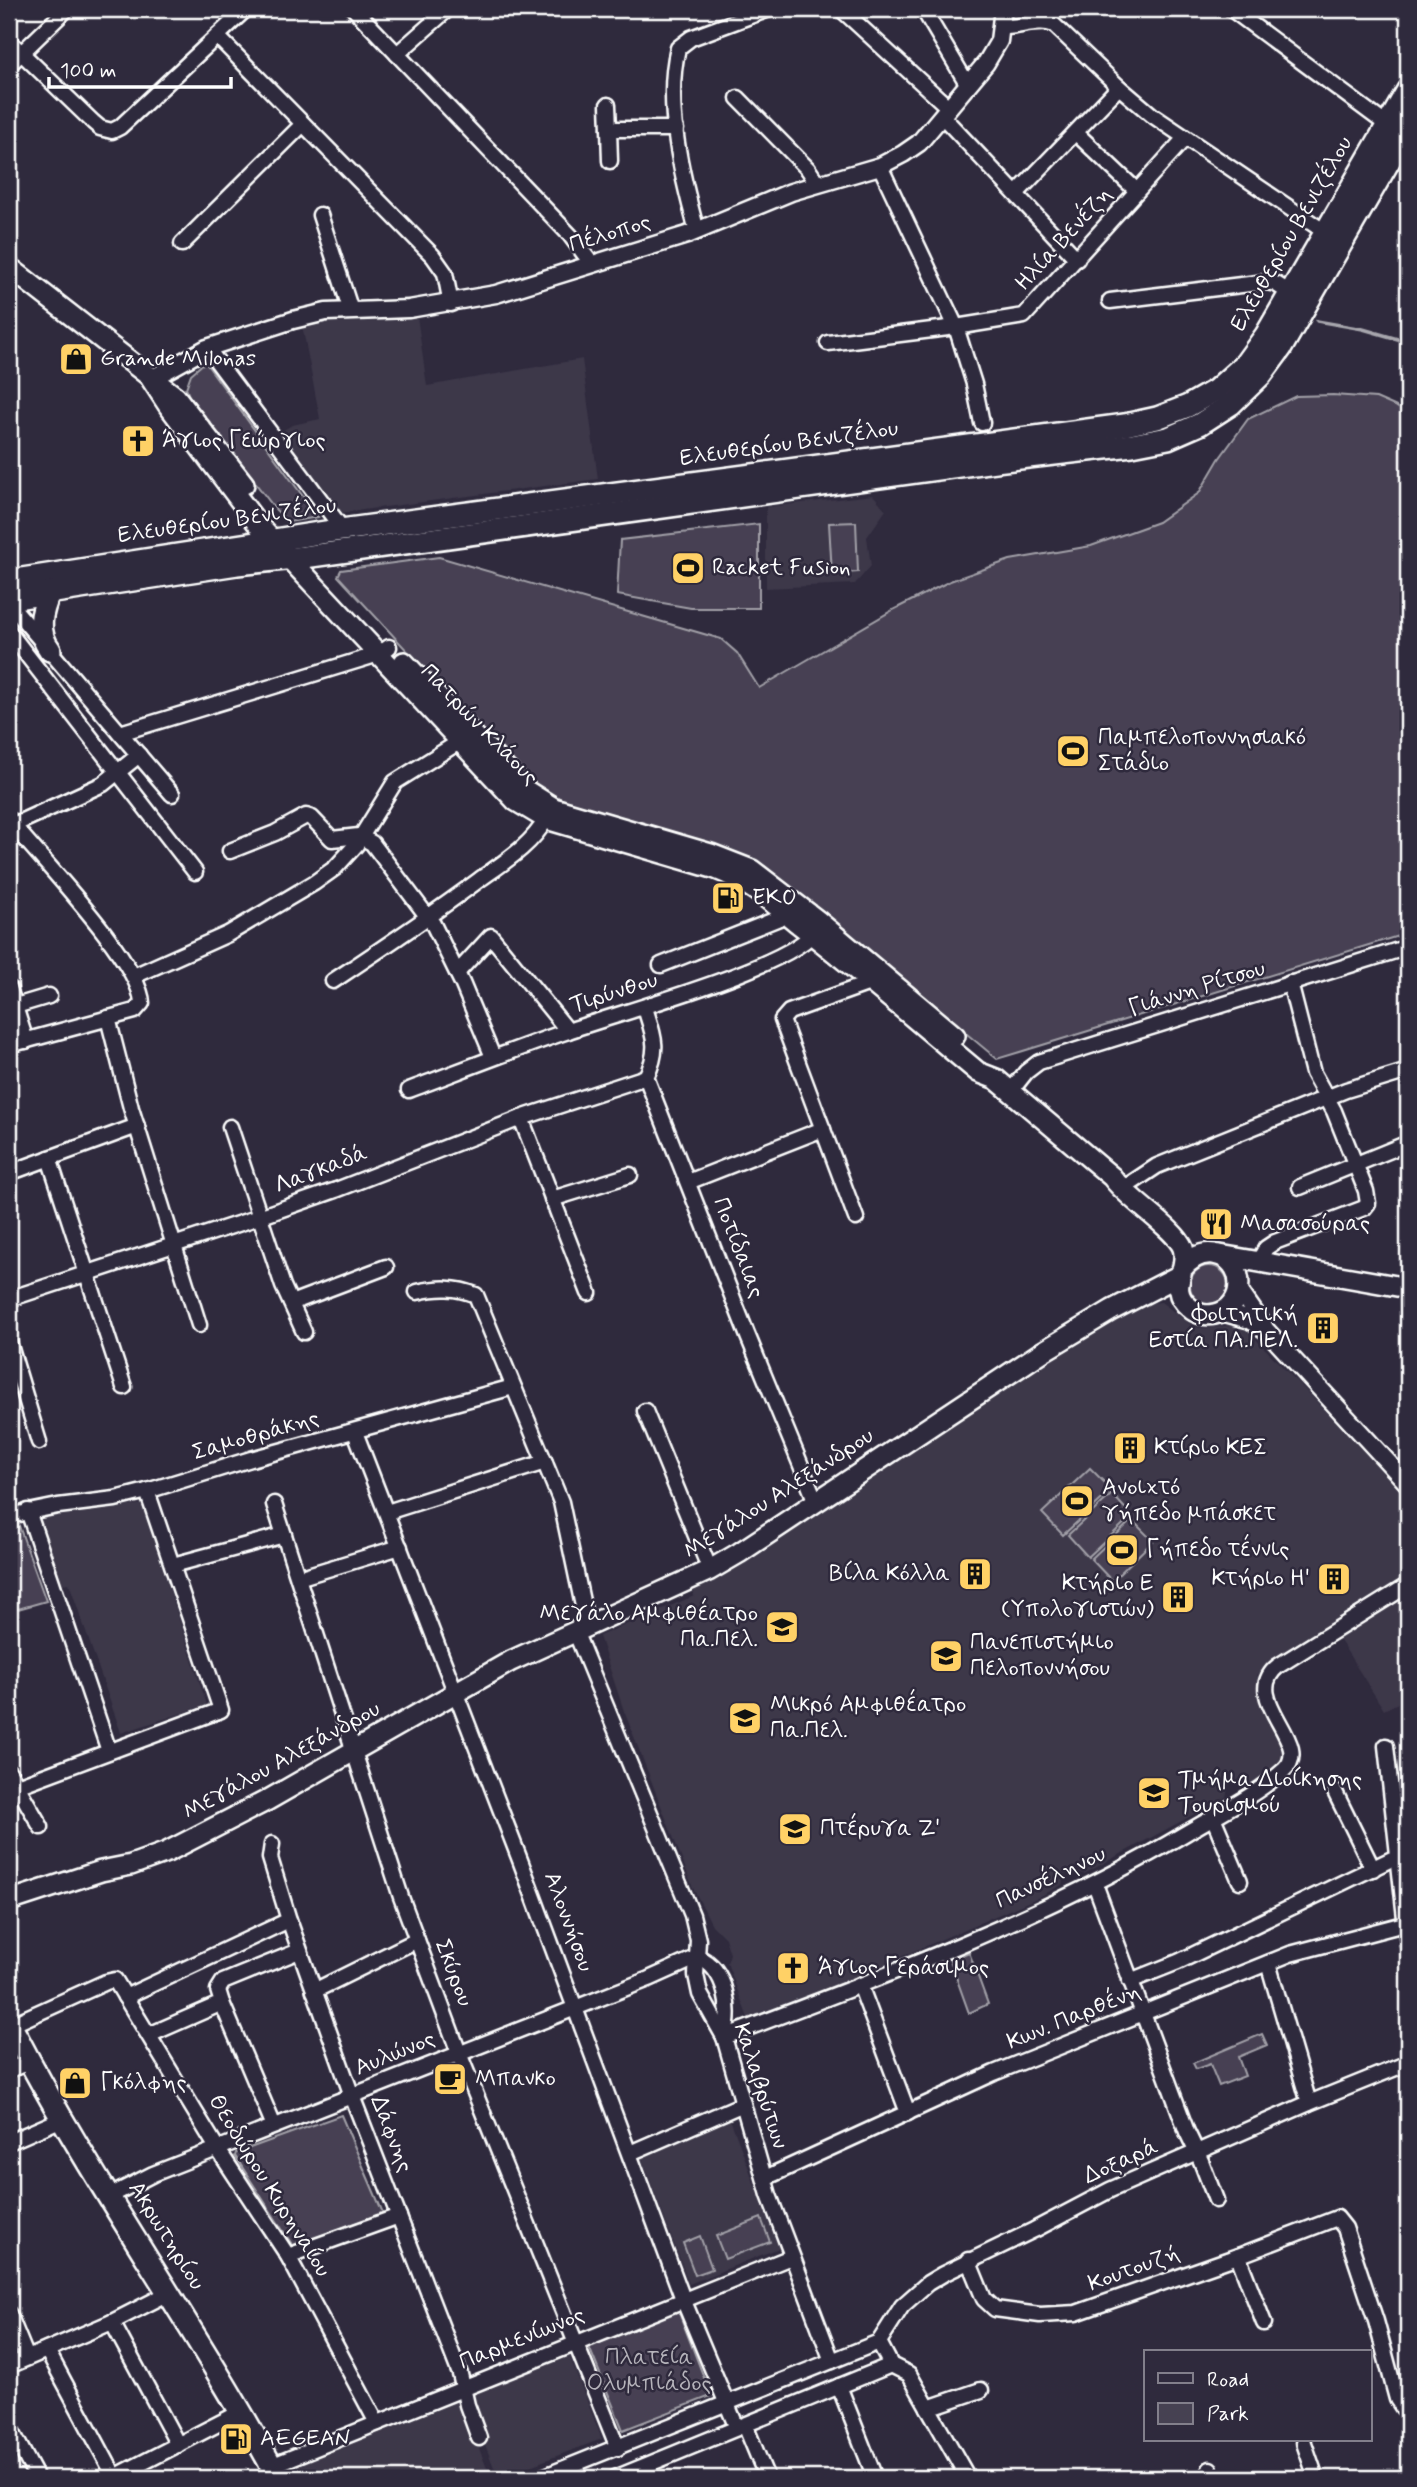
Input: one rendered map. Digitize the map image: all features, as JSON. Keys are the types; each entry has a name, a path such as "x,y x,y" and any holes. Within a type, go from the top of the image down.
{"main road":[{"name":"Ελευθερίου Βενιζέλου","path":"9,601 288,549 343,530 1048,436 1157,418 1188,406 1216,390 1245,364 1266,335 1408,90"},
{"name":"Ελευθερίου Βενιζέλου","path":"9,581 1132,445 1168,438 1199,424 1231,404 1261,375 1281,348 1408,128"},
{"name":"Πατρών Κλάους","path":"9,267 183,404 288,549 384,650 510,776 535,797 554,808 735,862 756,873 815,927 870,983 978,1072 1004,1085"},
{"path":"50,592 40,629 50,650"},
{"name":"Πατρών Κλάους","path":"384,650 459,742 526,809 546,819 727,873 754,889 788,915 815,927 987,1063 1004,1085 1112,1177"},
{"path":"1112,1177 1130,1184 1235,1268 1239,1286"},
{"path":"1112,1177 1128,1196 1176,1239 1183,1251 1178,1289 1189,1307"},
{"path":"1181,1272 1192,1259 1216,1255 1408,1288"},
{"path":"1134,1298 1160,1295 1208,1315 1221,1312 1235,1301 1239,1286 1247,1276 1263,1270 1302,1270"},
{"name":"Μεγάλου Αλεξάνδρου","path":"9,1901 167,1852 256,1806 511,1661 710,1570 1042,1352 1181,1272"},
{"name":"Ακρωτηρίου","path":"10,2023 62,2119 241,2412 274,2472"}],"street":[{"path":"9,65 67,9"},
{"path":"9,41 93,122 113,131 246,9"},
{"path":"354,9 570,235 591,263"},
{"path":"397,54 448,9"},
{"path":"697,231 682,177 676,129 677,52 680,45 691,38 769,9"},
{"path":"841,9 946,112 1016,194 1077,259"},
{"path":"923,9 968,85"},
{"name":"Πέλοπος","path":"151,379 207,348 313,314 451,304 496,295 697,231 791,192 880,166 911,149 968,85 995,50 1002,27 1003,9"},
{"path":"1231,9 1387,125"},
{"path":"1002,27 1051,23 1119,87 1185,138 1325,232"},
{"path":"217,36 438,261 445,274 451,304"},
{"path":"1016,194 1119,87"},
{"path":"738,98 808,169 818,184"},
{"path":"608,105 610,161"},
{"path":"182,244 303,124"},
{"path":"610,129 676,129"},
{"path":"1076,133 1137,191"},
{"name":"Ηλία Βενέζη","path":"828,343 1024,316 1185,138"},
{"path":"880,166 956,327 974,384 982,423"},
{"path":"320,215 351,311"},
{"path":"1110,301 1266,282 1276,284 1290,293"},
{"path":"207,348 343,530"},
{"path":"9,601 172,794"},
{"path":"9,632 195,872"},
{"path":"120,733 384,650"},
{"path":"134,976 228,934 295,896 335,868 363,837 395,782 459,742"},
{"path":"9,1045 135,1011 142,1003 134,976 116,949 10,824 103,784 139,755"},
{"path":"230,851 275,834 306,816 312,818 332,839 363,837 377,848 429,918 457,973 493,1057"},
{"path":"333,981 429,918 532,840 546,819"},
{"path":"661,965 788,915"},
{"name":"Τιρύνθου","path":"409,1090 493,1057 645,1008 747,970 796,946 815,927"},
{"path":"457,973 491,936 568,1031"},
{"name":"Γιάννη Ρίτσου","path":"1004,1085 1039,1062 1408,947"},
{"path":"856,1218 782,1020 789,1012 870,983"},
{"path":"1258,1262 1266,1248 1275,1242 1364,1208 1368,1203 1368,1196 1355,1165 1313,1073 1290,983"},
{"path":"9,988 12,1007 26,1041"},
{"path":"12,1007 49,996"},
{"path":"645,1008 655,1046 654,1060 646,1076"},
{"path":"108,1018 137,1126 199,1325"},
{"path":"1130,1184 1157,1166 1326,1098 1408,1071"},
{"name":"Λαγκαδά","path":"9,1299 259,1217 521,1118 646,1076"},
{"name":"Ποτίδαιας","path":"646,1076 816,1502"},
{"path":"521,1118 589,1293"},
{"path":"9,1173 137,1126"},
{"path":"230,1127 290,1303 304,1332"},
{"path":"688,1182 823,1129"},
{"path":"1300,1187 1408,1143"},
{"path":"49,1158 124,1387"},
{"path":"552,1199 630,1175"},
{"path":"290,1303 386,1267"},
{"path":"1239,1286 1267,1331 1408,1483"},
{"name":"Καλαβρύτων","path":"417,1292 439,1287 476,1295 565,1513 581,1628 689,1905 697,1932 696,1975 700,1994 724,2037 791,2257 831,2361"},
{"path":"1221,1312 1250,1320 1267,1331"},
{"path":"9,1342 16,1390 39,1441"},
{"name":"Σαμοθράκης","path":"9,1516 115,1499 147,1491 513,1387"},
{"path":"645,1411 710,1570"},
{"name":"Αλοννήσου","path":"355,1432 456,1690 683,2299 727,2403 767,2478"},
{"path":"387,1512 545,1462"},
{"path":"17,1786 221,1710 147,1491"},
{"name":"Σκύρου","path":"274,1504 390,1865 417,1940 459,2053 618,2448"},
{"path":"28,1511 109,1751"},
{"path":"173,1565 284,1535"},
{"path":"298,1578 400,1547"},
{"name":"Πανσέληνου","path":"724,2037 860,1985 1095,1884 1213,1817 1280,1773 1291,1762 1292,1747 1269,1699 1269,1674 1408,1584"},
{"path":"1386,1746 1408,1945"},
{"path":"9,1772 41,1827"},
{"path":"1335,1792 1373,1868"},
{"path":"1213,1817 1240,1881"},
{"name":"Δάφνης","path":"272,1844 270,1858 299,1951 464,2387 467,2405 479,2438"},
{"path":"1130,1981 1178,1962 1398,1856"},
{"path":"1095,1884 1187,2132 1216,2200"},
{"path":"125,1997 289,1920"},
{"name":"Κων. Παρθένη","path":"765,2178 994,2073 1298,1951 1407,1923"},
{"path":"314,1991 417,1940"},
{"path":"274,2126 218,1990 223,1982 299,1951"},
{"path":"698,1957 714,1968 724,1992 729,2016 724,2037"},
{"name":"Αυλώνος","path":"110,2196 153,2174 698,1957"},
{"path":"1268,1963 1309,2103"},
{"name":"Θεοδώρου Κυρηναίου","path":"10,2023 113,1980 288,2256 377,2423"},
{"path":"860,1985 908,2113"},
{"path":"149,2035 222,2003"},
{"path":"9,2070 29,2062"},
{"name":"Δοξαρά","path":"879,2342 908,2300 928,2283 968,2260 1034,2230 1110,2190 1408,2063"},
{"path":"630,2153 743,2104"},
{"path":"9,2142 62,2119"},
{"path":"288,2256 399,2216"},
{"name":"Κουτουζή","path":"968,2260 982,2295 991,2307 1005,2312 1047,2315 1083,2311 1337,2218 1345,2228 1371,2305 1397,2399 1403,2408 1408,2410"},
{"path":"1238,2256 1264,2323"},
{"name":"Παρμενίωνος","path":"274,2472 377,2423 791,2257"},
{"path":"9,2366 112,2322 169,2293"},
{"path":"9,2314 27,2358"},
{"path":"112,2322 177,2445"},
{"path":"540,2478 879,2342 891,2365 909,2374 968,2478"},
{"path":"47,2350 114,2478 241,2412"},
{"path":"614,2478 651,2472 741,2426 891,2365"},
{"path":"839,2386 875,2478"},
{"path":"928,2408 981,2390"},
{"path":"9,2426 37,2478"},
{"path":"1304,2443 1316,2478"}],"shaded area":[{"path":"417,316 427,386 582,359 598,479 340,513 280,432 292,425 320,419 302,325 335,319"},
{"path":"873,495 886,510 867,537 871,566 855,584 766,588 766,507"},
{"name":"Πανεπιστήμιο Πελοποννήσου","path":"1161,1302 1194,1327 1233,1325 1249,1332 1408,1500 1408,1698 1384,1710 1332,1628 1257,1675 1266,1703 1285,1742 1286,1763 1252,1783 1240,1779 1229,1785 1226,1797 1084,1874 1073,1871 1065,1874 1062,1885 1037,1898 850,1979 748,2018 727,1963 730,1954 725,1938 712,1925 693,1888 624,1711 599,1636 694,1596 693,1588 753,1557 1005,1386 1129,1312 1148,1303"},
{"path":"142,1504 207,1705 121,1733 69,1583 62,1584 37,1516"},
{"path":"730,2119 779,2248 689,2284 641,2157"},
{"path":"568,2352 602,2439 498,2478 472,2411 476,2391"},
{"path":"459,2399 491,2478 292,2478 286,2468"}],"green space":[{"path":"205,362 318,517 289,522 276,510 189,396 186,388 191,374"},
{"path":"1296,396 1376,398 1408,412 1408,933 997,1059 765,866 715,846 564,800 541,790 522,775 338,576 341,570 439,557 721,639 737,653 759,688 893,610 950,581 1010,560 1091,546 1158,522 1199,493 1248,419"},
{"path":"856,522 858,572 832,574 829,523"},
{"name":"Racket Fusion","path":"759,524 759,608 691,608 617,595 620,540"},
{"path":"1209,1266 1223,1271 1228,1285 1223,1299 1209,1304 1195,1299 1190,1285 1195,1271"},
{"name":"Ανοιχτό γήπεδο μπάσκετ","path":"1090,1468 1112,1490 1063,1535 1042,1513"},
{"name":"Ανοιχτό γήπεδο μπάσκετ","path":"1112,1494 1132,1516 1088,1557 1068,1535"},
{"name":"Γήπεδο τέννις","path":"1132,1520 1153,1541 1112,1581 1091,1559"},
{"path":"17,1524 46,1601 18,1609 14,1608 9,1582 9,1526"},
{"path":"969,1952 988,2004 969,2013 950,1960"},
{"path":"1262,2034 1267,2045 1238,2057 1245,2076 1219,2086 1210,2064 1196,2069 1193,2063"},
{"path":"341,2115 383,2213 293,2246 235,2156 236,2153"},
{"path":"761,2218 770,2242 725,2259 716,2236"},
{"path":"700,2236 712,2269 695,2275 683,2243"},
{"name":"Πλατεία Ολυμπιάδος","path":"678,2310 711,2396 623,2430 589,2347"}],"waterway":[{"path":"1317,321 1363,329 1408,342"}],"place":[{"name":"Grande Milonas","path":"76,359"},
{"name":"Άγιος Γεώργιος","path":"138,441"},
{"name":"Racket Fusion","path":"688,568"},
{"name":"Παμπελοποννησιακό Στάδιο","path":"1073,751"},
{"name":"EKO","path":"728,898"},
{"name":"Μασασούρας","path":"1216,1224"},
{"name":"Φοιτητική Εστία ΠΑ.ΠΕΛ.","path":"1323,1328"},
{"name":"Κτίριο ΚΕΣ","path":"1130,1448"},
{"name":"Ανοιχτό γήπεδο μπάσκετ","path":"1077,1501"},
{"name":"Γήπεδο τέννις","path":"1122,1550"},
{"name":"Βίλα Κόλλα","path":"975,1574"},
{"name":"Κτήριο Η'","path":"1334,1579"},
{"name":"Κτήριο Ε (Υπολογιστών)","path":"1178,1597"},
{"name":"Μεγάλο Αμφιθέατρο Πα.Πελ.","path":"782,1627"},
{"name":"Πανεπιστήμιο Πελοποννήσου","path":"946,1656"},
{"name":"Μικρό Αμφιθέατρο Πα.Πελ.","path":"745,1718"},
{"name":"Τμήμα Διοίκησης Τουρισμού","path":"1154,1793"},
{"name":"Πτέρυγα Ζ'","path":"795,1829"},
{"name":"Άγιος Γεράσιμος","path":"793,1968"},
{"name":"Μπανκο","path":"450,2079"},
{"name":"Γκόλφης","path":"75,2083"},
{"name":"AEGEAN","path":"236,2439"}]}
